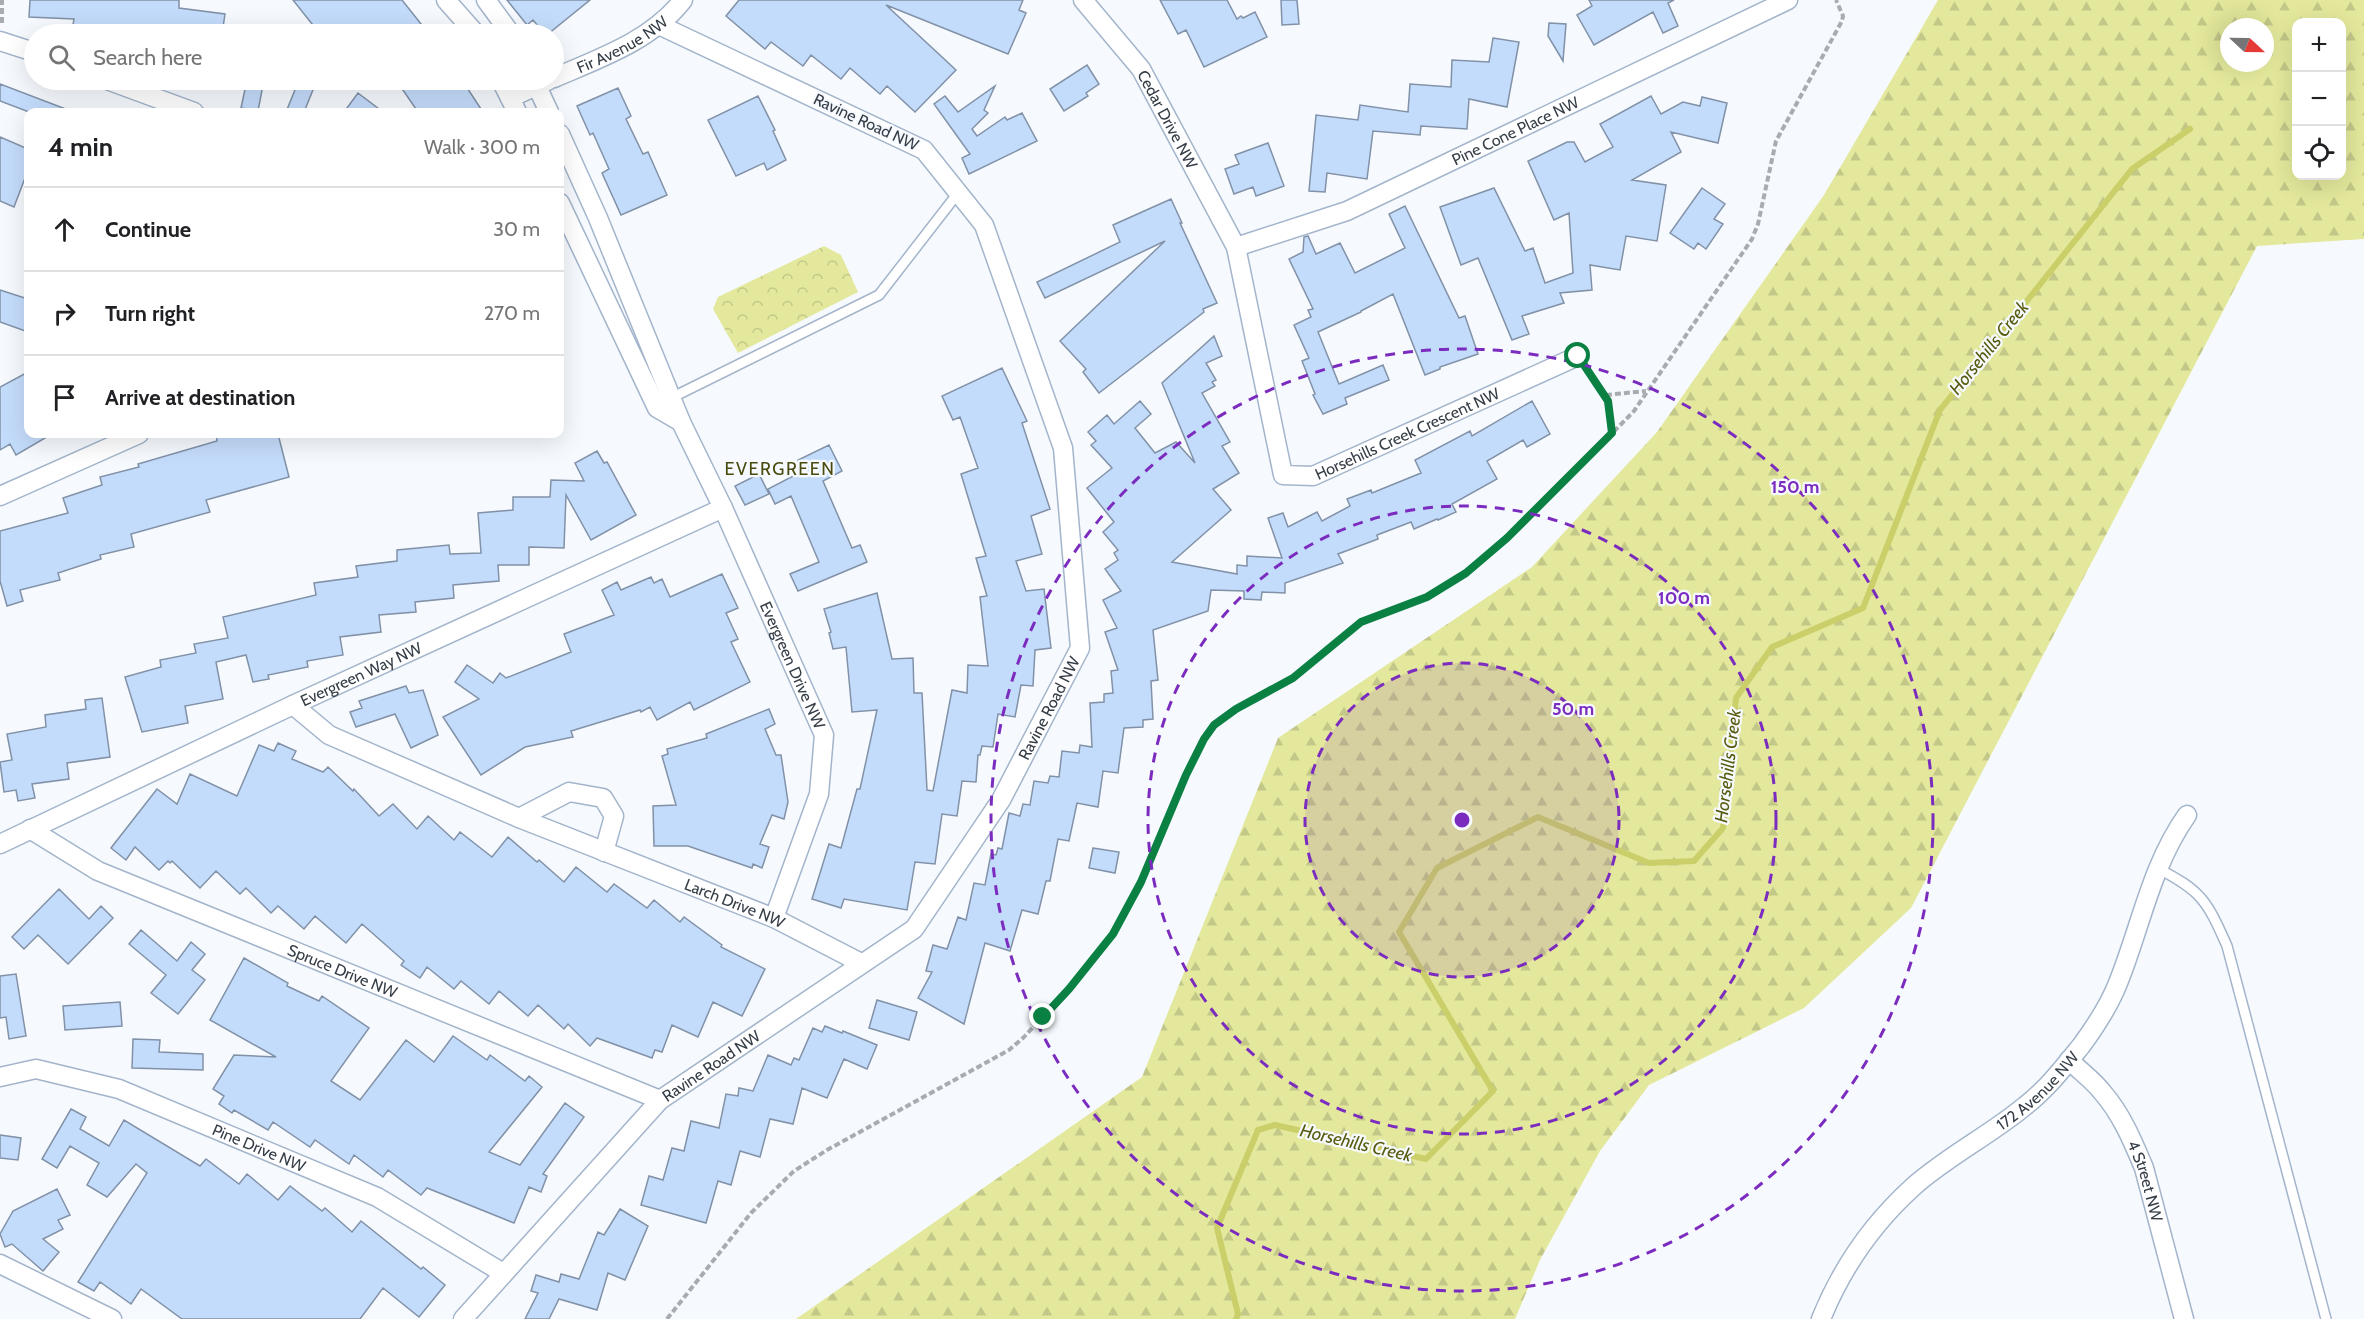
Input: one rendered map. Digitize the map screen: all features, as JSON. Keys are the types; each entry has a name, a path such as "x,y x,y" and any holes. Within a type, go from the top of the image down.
{"street":[{"path":"446,0 467,24"},
{"path":"486,0 504,24"},
{"name":"Fir Avenue NW","path":"564,72 643,37 659,25 683,0"},
{"name":"Cedar Drive NW","path":"1083,0 1141,69 1236,248"},
{"name":"Pine Cone Place NW","path":"1236,248 1347,211 1788,0"},
{"name":"Ravine Road NW","path":"463,1319 660,1100 914,929 1001,800 1080,648 1063,448 984,225 924,150 659,25"},
{"path":"1,40 24,48"},
{"path":"134,90 183,108"},
{"path":"506,90 514,105"},
{"name":"Fir Avenue NW","path":"514,105 531,90"},
{"path":"545,90 548,108"},
{"name":"Evergreen Drive NW","path":"564,143 598,218 664,403"},
{"path":"566,235 598,218"},
{"name":"Evergreen Drive NW","path":"566,235 664,403 681,422 723,508 824,735 819,794 774,918"},
{"name":"Horsehills Creek Crescent NW","path":"1236,248 1283,476 1313,476 1578,356"},
{"path":"0,496 130,438"},
{"name":"Evergreen Way NW","path":"0,844 293,705 723,508"},
{"name":"Larch Drive NW","path":"293,705 329,735 519,818 774,918 861,963"},
{"path":"519,818 569,792 603,798 614,816 604,852"},
{"name":"172 Avenue NW","path":"1821,1319 1835,1285 1860,1245 1886,1214 1916,1185 2025,1106 2053,1080 2105,1011 2118,983 2157,868 2172,837 2187,815"},
{"name":"Spruce Drive NW","path":"30,829 98,871 660,1100"},
{"name":"4 Street NW","path":"2069,1060 2103,1092 2120,1116 2134,1144 2144,1167 2184,1319"},
{"name":"Pine Drive NW","path":"0,1077 36,1069 119,1089 377,1197 503,1273"},
{"path":"0,1264 112,1319"}],"lane":[{"path":"664,403 879,296 958,193"},
{"path":"2157,868 2186,883 2199,894 2214,916 2227,946 2326,1319"}],"path":[{"path":"1,40 2,0"},
{"path":"667,1319 751,1213 794,1171 827,1150 1008,1050 1023,1038 1069,989 1103,948 1121,920 1141,882 1186,775 1204,739 1214,725 1236,709 1293,678 1361,622 1427,597 1466,573 1507,538 1634,411 1752,239 1776,141 1842,21 1843,16 1836,0"},
{"path":"1578,356 1606,395 1612,433"},
{"path":"1606,395 1647,391"}],"green space":[{"path":"1938,0 2364,0 2364,239 2257,246 1911,908 1804,1008 1649,1085 1600,1151 1540,1260 1515,1319 796,1319 1142,1077 1278,738 1532,567 1657,432 1824,195"},
{"path":"824,246 841,255 858,292 738,353 713,309 718,297"}],"building":[{"path":"30,0 179,0 179,8 225,14 224,24 73,24 74,19 29,17"},
{"path":"293,0 402,0 421,24 312,24"},
{"path":"507,0 590,0 560,24 536,24 533,20 526,24"},
{"path":"739,0 1023,0 1019,10 1026,13 1008,54 886,5 956,70 915,112 887,86 880,94 850,68 841,79 811,55 803,66 771,42 765,49 726,16"},
{"path":"1160,0 1227,0 1237,19 1255,12 1267,37 1204,67 1186,30 1178,34"},
{"path":"1281,0 1297,0 1299,24 1282,25"},
{"path":"1589,0 1674,0 1668,3 1678,26 1663,33 1653,12 1594,45 1577,15 1592,6"},
{"path":"1549,23 1566,24 1563,61 1548,36"},
{"path":"1493,38 1519,42 1507,107 1469,99 1467,129 1421,126 1420,135 1373,131 1367,179 1327,173 1325,192 1309,191 1316,115 1358,120 1360,105 1408,112 1410,84 1451,87 1452,60 1489,62"},
{"path":"1087,65 1099,84 1086,93 1088,96 1064,111 1050,89"},
{"path":"0,84 63,108 24,108 24,110 0,101"},
{"path":"995,86 984,110 988,113 972,129 977,136 1005,117 1007,120 1022,113 1037,141 969,174 962,158 970,154 934,104 945,96 958,112"},
{"path":"618,88 631,116 626,119 643,154 648,152 667,195 621,215 602,173 609,169 593,133 590,135 577,106"},
{"path":"245,90 262,90 259,108 241,108"},
{"path":"295,90 313,90 306,108 288,108"},
{"path":"403,90 469,90 480,108 415,108"},
{"path":"358,93 378,108 347,108"},
{"path":"758,96 775,130 773,131 786,160 767,170 764,163 736,176 708,120"},
{"path":"1651,96 1661,114 1683,102 1700,106 1702,97 1727,103 1718,143 1671,132 1681,152 1632,180 1666,185 1657,241 1626,236 1620,270 1590,265 1592,290 1560,293 1564,303 1522,316 1529,334 1512,340 1478,258 1461,265 1440,207 1494,188 1525,251 1533,248 1545,283 1573,273 1569,213 1554,220 1528,161 1567,142 1574,142 1585,162 1613,147 1600,124"},
{"path":"0,137 24,147 24,181 14,207 0,201"},
{"path":"1268,143 1284,186 1256,196 1253,187 1234,194 1225,169 1239,164 1235,155"},
{"path":"1702,188 1725,204 1714,219 1723,224 1706,249 1698,243 1694,249 1670,233"},
{"path":"1171,199 1217,303 1203,309 1204,312 1099,393 1083,372 1086,369 1060,341 1165,241 1045,298 1037,282 1120,242 1113,225"},
{"path":"1405,206 1459,318 1465,316 1478,354 1440,367 1425,375 1393,294 1318,332 1339,384 1383,365 1389,380 1345,398 1347,404 1323,414 1313,395 1315,394 1302,361 1309,358 1294,325 1311,317 1308,310 1313,309 1289,259 1303,252 1304,237 1308,236 1316,254 1340,243 1355,273 1405,248 1389,214"},
{"path":"0,290 24,298 24,331 0,322"},
{"path":"1214,336 1222,356 1206,363 1216,380 1212,382 1215,386 1202,393 1230,442 1222,446 1239,473 1213,489 1231,510 1172,562 1237,574 1237,565 1247,566 1247,556 1282,558 1268,518 1283,513 1288,527 1317,512 1322,521 1350,506 1347,499 1371,490 1372,493 1421,473 1415,460 1470,431 1472,436 1532,401 1550,434 1527,447 1523,440 1487,461 1497,479 1452,504 1456,512 1414,529 1411,522 1377,535 1378,539 1338,554 1343,563 1285,583 1285,593 1262,592 1261,600 1244,599 1244,591 1211,590 1208,611 1153,630 1158,680 1151,681 1153,719 1143,720 1143,727 1124,728 1118,773 1103,771 1098,807 1077,803 1069,841 1058,839 1050,881 1046,881 1038,914 1022,910 1010,951 985,943 964,1024 918,998 932,972 926,971 933,945 947,949 958,917 966,920 974,883 985,885 991,854 996,855 998,848 1002,849 1009,813 1020,816 1023,804 1030,805 1034,781 1048,783 1050,776 1059,777 1062,751 1079,753 1080,745 1092,747 1090,703 1104,702 1104,694 1113,693 1111,671 1118,670 1105,632 1117,628 1103,600 1121,591 1105,569 1118,560 1114,553 1118,550 1103,532 1114,522 1087,488 1112,468 1091,445 1096,441 1088,432 1107,415 1114,424 1140,401 1151,414 1135,428 1155,453 1176,442 1195,463 1162,383"},
{"path":"1002,368 1027,421 1022,423 1050,509 1031,516 1042,554 1016,561 1026,591 1044,589 1051,648 1035,650 1033,686 1021,685 1015,717 998,714 993,747 982,746 980,755 978,755 976,782 962,781 957,816 942,814 935,864 915,862 907,910 844,899 841,908 812,899 829,844 841,848 857,789 860,789 877,710 852,712 846,647 833,649 824,609 877,593 892,659 913,658 914,693 922,693 927,790 933,791 952,690 967,693 968,665 988,666 980,597 987,596 976,558 986,556 961,474 978,468 960,417 953,420 942,396"},
{"path":"24,374 24,438 45,438 16,455 10,444 0,450 0,387"},
{"path":"217,438 279,438 289,477 206,500 210,512 131,534 134,547 100,555 101,559 58,573 60,580 20,590 23,601 7,606 0,581 0,531 68,513 63,498 102,485 100,477 139,467 138,464 217,441"},
{"path":"829,445 842,471 823,481 852,548 860,545 867,562 798,591 790,574 819,562 791,496 775,504 768,489 803,471 798,460"},
{"path":"597,451 604,463 607,462 636,515 591,540 566,495 564,548 529,547 529,565 498,565 499,581 453,585 454,598 415,602 416,612 379,615 381,632 340,637 343,655 307,661 308,667 268,675 269,679 253,682 246,655 216,662 223,699 185,706 188,723 142,732 125,677 161,667 160,660 196,653 194,644 228,638 223,617 316,595 314,583 358,577 356,566 397,561 397,550 449,545 450,554 481,553 478,513 513,510 513,497 550,497 551,480 584,481 575,463"},
{"path":"759,474 769,494 745,505 735,486"},
{"path":"722,574 738,608 726,613 738,639 731,642 750,682 694,710 690,702 657,720 650,707 641,712 640,710 571,731 573,737 525,747 481,775 443,717 479,699 455,682 467,665 493,683 500,673 506,678 571,652 564,634 614,615 602,590 617,582 621,590 651,577 654,583 662,579 670,597"},
{"path":"406,686 409,693 423,690 438,735 411,748 395,714 356,727 350,712 362,708 359,701"},
{"path":"102,698 110,757 67,763 69,779 32,784 35,798 18,801 16,790 4,792 0,762 12,760 7,734 46,727 45,715 86,709 85,700"},
{"path":"769,709 775,724 765,729 776,755 781,755 788,802 784,819 772,815 760,844 769,847 762,868 753,864 752,868 688,846 654,846 653,806 676,805 662,756 668,754 667,749 707,738 706,734"},
{"path":"278,743 296,751 292,759 323,772 328,767 353,791 354,789 379,816 393,804 417,829 428,816 454,840 460,832 492,857 508,837 564,882 576,867 607,892 614,884 647,908 654,900 680,922 684,917 722,945 721,947 765,969 742,1016 713,1002 698,1037 672,1025 662,1052 655,1050 652,1058 597,1038 590,1046 568,1024 564,1029 538,1005 528,1016 499,991 489,1004 461,981 454,989 427,967 420,978 401,965 404,961 362,924 346,943 315,916 304,929 278,906 271,913 246,888 240,894 216,871 200,888 172,861 170,863 168,861 159,870 135,847 126,860 111,848 157,789 177,804 190,774 237,796 259,745 274,751"},
{"path":"1093,848 1119,852 1115,873 1089,868"},
{"path":"59,889 89,919 101,906 113,918 68,964 38,935 24,949 12,937"},
{"path":"141,930 177,961 191,942 205,954 192,970 205,980 178,1014 151,993 166,975 129,944"},
{"path":"244,958 288,983 287,986 319,1001 322,996 369,1028 331,1081 360,1100 406,1040 434,1062 453,1036 487,1060 490,1055 525,1081 529,1076 542,1087 489,1152 520,1165 565,1103 584,1117 543,1174 547,1176 541,1192 529,1187 514,1223 427,1188 421,1195 388,1170 383,1177 354,1155 349,1164 315,1140 310,1147 273,1122 268,1130 234,1110 232,1113 219,1104 224,1096 213,1089 234,1055 276,1057 210,1020"},
{"path":"16,974 26,1036 9,1039 6,1017 0,1018 0,976"},
{"path":"877,1000 917,1012 909,1040 869,1028"},
{"path":"120,1002 122,1026 65,1030 63,1006"},
{"path":"825,1026 877,1045 867,1069 844,1059 827,1098 802,1088 793,1124 770,1119 760,1157 740,1151 731,1185 718,1181 706,1223 641,1205 649,1176 663,1180 672,1148 684,1151 691,1121 719,1128 726,1094 738,1096 739,1088 753,1091 768,1055 791,1065 794,1058 799,1060 813,1028 822,1032"},
{"path":"133,1039 160,1040 159,1052 203,1054 203,1070 132,1068"},
{"path":"71,1109 86,1117 80,1129 109,1146 124,1120 200,1166 206,1159 239,1184 247,1174 278,1200 290,1186 322,1211 325,1208 352,1232 361,1221 421,1269 423,1267 445,1285 419,1317 383,1288 360,1319 182,1319 141,1289 131,1304 100,1282 94,1291 78,1282 147,1173 136,1164 107,1197 87,1185 99,1163 70,1146 57,1168 42,1159"},
{"path":"0,1135 21,1138 18,1160 0,1158"},
{"path":"57,1189 70,1215 58,1220 63,1229 43,1239 59,1252 43,1271 12,1244 5,1247 0,1234 13,1211"},
{"path":"620,1209 648,1226 625,1280 608,1273 597,1310 559,1299 549,1319 525,1319 538,1293 531,1291 536,1275 559,1282 561,1274 579,1279 598,1232 604,1235"}],"waterway":[{"name":"Horsehills Creek","path":"1236,1319 1238,1314 1217,1228 1258,1130 1275,1125 1426,1159 1493,1091 1399,932 1437,868 1538,817 1649,863 1694,861 1723,828 1736,698 1772,647 1863,608 1940,410 2132,169 2190,129"}],"district":[{"name":"EVERGREEN","path":"780,469"}],"route":[{"path":"1043,1017 1100,953 1113,934 1141,882 1186,775 1209,730 1226,715 1293,678 1361,622 1438,592 1466,573 1554,493 1612,433 1606,395 1578,356"}]}
